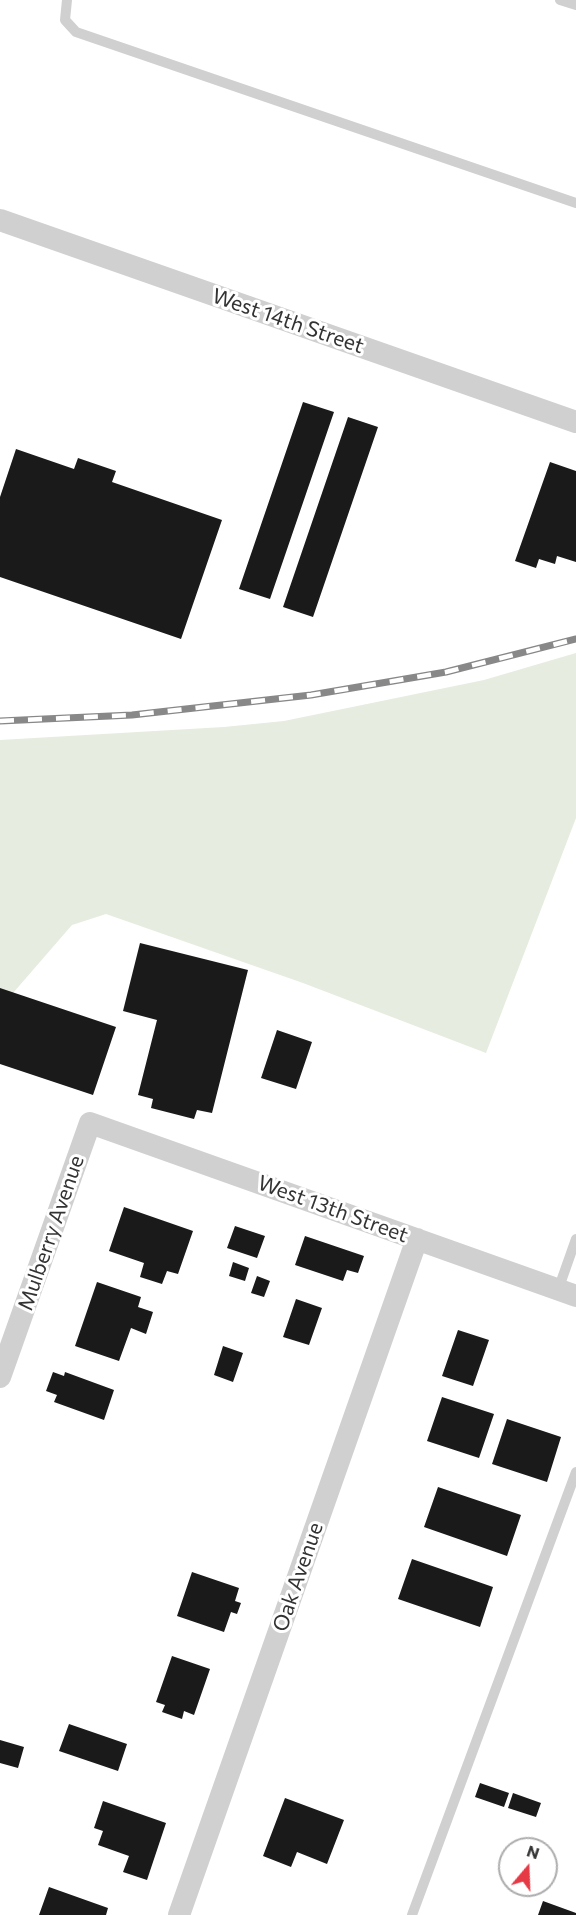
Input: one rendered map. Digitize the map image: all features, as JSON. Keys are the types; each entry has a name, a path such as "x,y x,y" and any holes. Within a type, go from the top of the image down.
{"street":[{"name":"West 14th Street","path":"0,220 576,422"},
{"name":"West 13th Street","path":"90,1123 567,1293"},
{"name":"Mulberry Avenue","path":"0,1377 90,1123"},
{"name":"Oak Avenue","path":"179,1915 417,1239"}],"lane":[{"path":"67,0 65,20 76,32 576,203"},
{"path":"560,0 576,5"},
{"path":"567,1293 576,1239"},
{"path":"412,1915 576,1472"}],"shaded area":[{"path":"576,653 576,818 486,1053 303,983 106,914 72,925 0,1008 0,740 224,727 284,721 484,680"}],"building":[{"path":"303,402 334,412 270,599 239,589"},
{"path":"348,417 378,427 313,617 283,607"},
{"path":"16,449 74,469 78,458 116,471 112,482 222,520 181,639 0,577 0,497"},
{"path":"550,462 576,471 576,562 557,556 555,564 539,559 536,568 515,561"},
{"path":"140,943 248,970 212,1113 197,1110 194,1119 151,1108 153,1099 138,1095 157,1020 123,1011"},
{"path":"0,988 116,1027 93,1095 0,1064"},
{"path":"277,1030 312,1042 296,1089 261,1078"},
{"path":"124,1207 193,1231 178,1274 167,1271 162,1284 140,1277 144,1263 109,1251"},
{"path":"235,1226 265,1236 257,1258 227,1248"},
{"path":"305,1236 364,1256 358,1273 347,1270 343,1281 295,1265"},
{"path":"233,1262 249,1268 245,1281 229,1276"},
{"path":"257,1276 270,1281 264,1297 251,1293"},
{"path":"97,1282 141,1297 138,1307 153,1312 146,1334 131,1328 119,1361 75,1346"},
{"path":"296,1299 322,1308 309,1345 283,1337"},
{"path":"458,1330 489,1340 473,1386 442,1376"},
{"path":"223,1346 243,1353 233,1382 214,1375"},
{"path":"53,1372 64,1376 65,1372 114,1390 104,1420 54,1402 57,1395 46,1391"},
{"path":"442,1397 494,1414 479,1458 427,1441"},
{"path":"507,1419 561,1437 547,1482 492,1464"},
{"path":"438,1487 521,1515 507,1556 424,1527"},
{"path":"412,1559 493,1587 480,1627 398,1599"},
{"path":"192,1572 239,1588 235,1601 241,1603 237,1614 231,1612 224,1632 177,1616"},
{"path":"172,1656 210,1669 194,1715 184,1711 182,1719 162,1712 165,1705 156,1702"},
{"path":"69,1724 127,1744 118,1771 59,1751"},
{"path":"0,1740 24,1747 18,1768 0,1763"},
{"path":"480,1783 509,1793 504,1807 475,1797"},
{"path":"513,1793 541,1803 536,1817 508,1808"},
{"path":"285,1798 344,1820 327,1864 297,1852 291,1867 263,1856"},
{"path":"103,1801 166,1823 147,1880 123,1872 129,1856 98,1845 103,1831 94,1828"},
{"path":"49,1887 108,1908 106,1915 39,1915"},
{"path":"543,1901 576,1913 576,1915 538,1915"}],"railway":[{"path":"0,721 132,715 311,695 446,672 576,639"}]}
